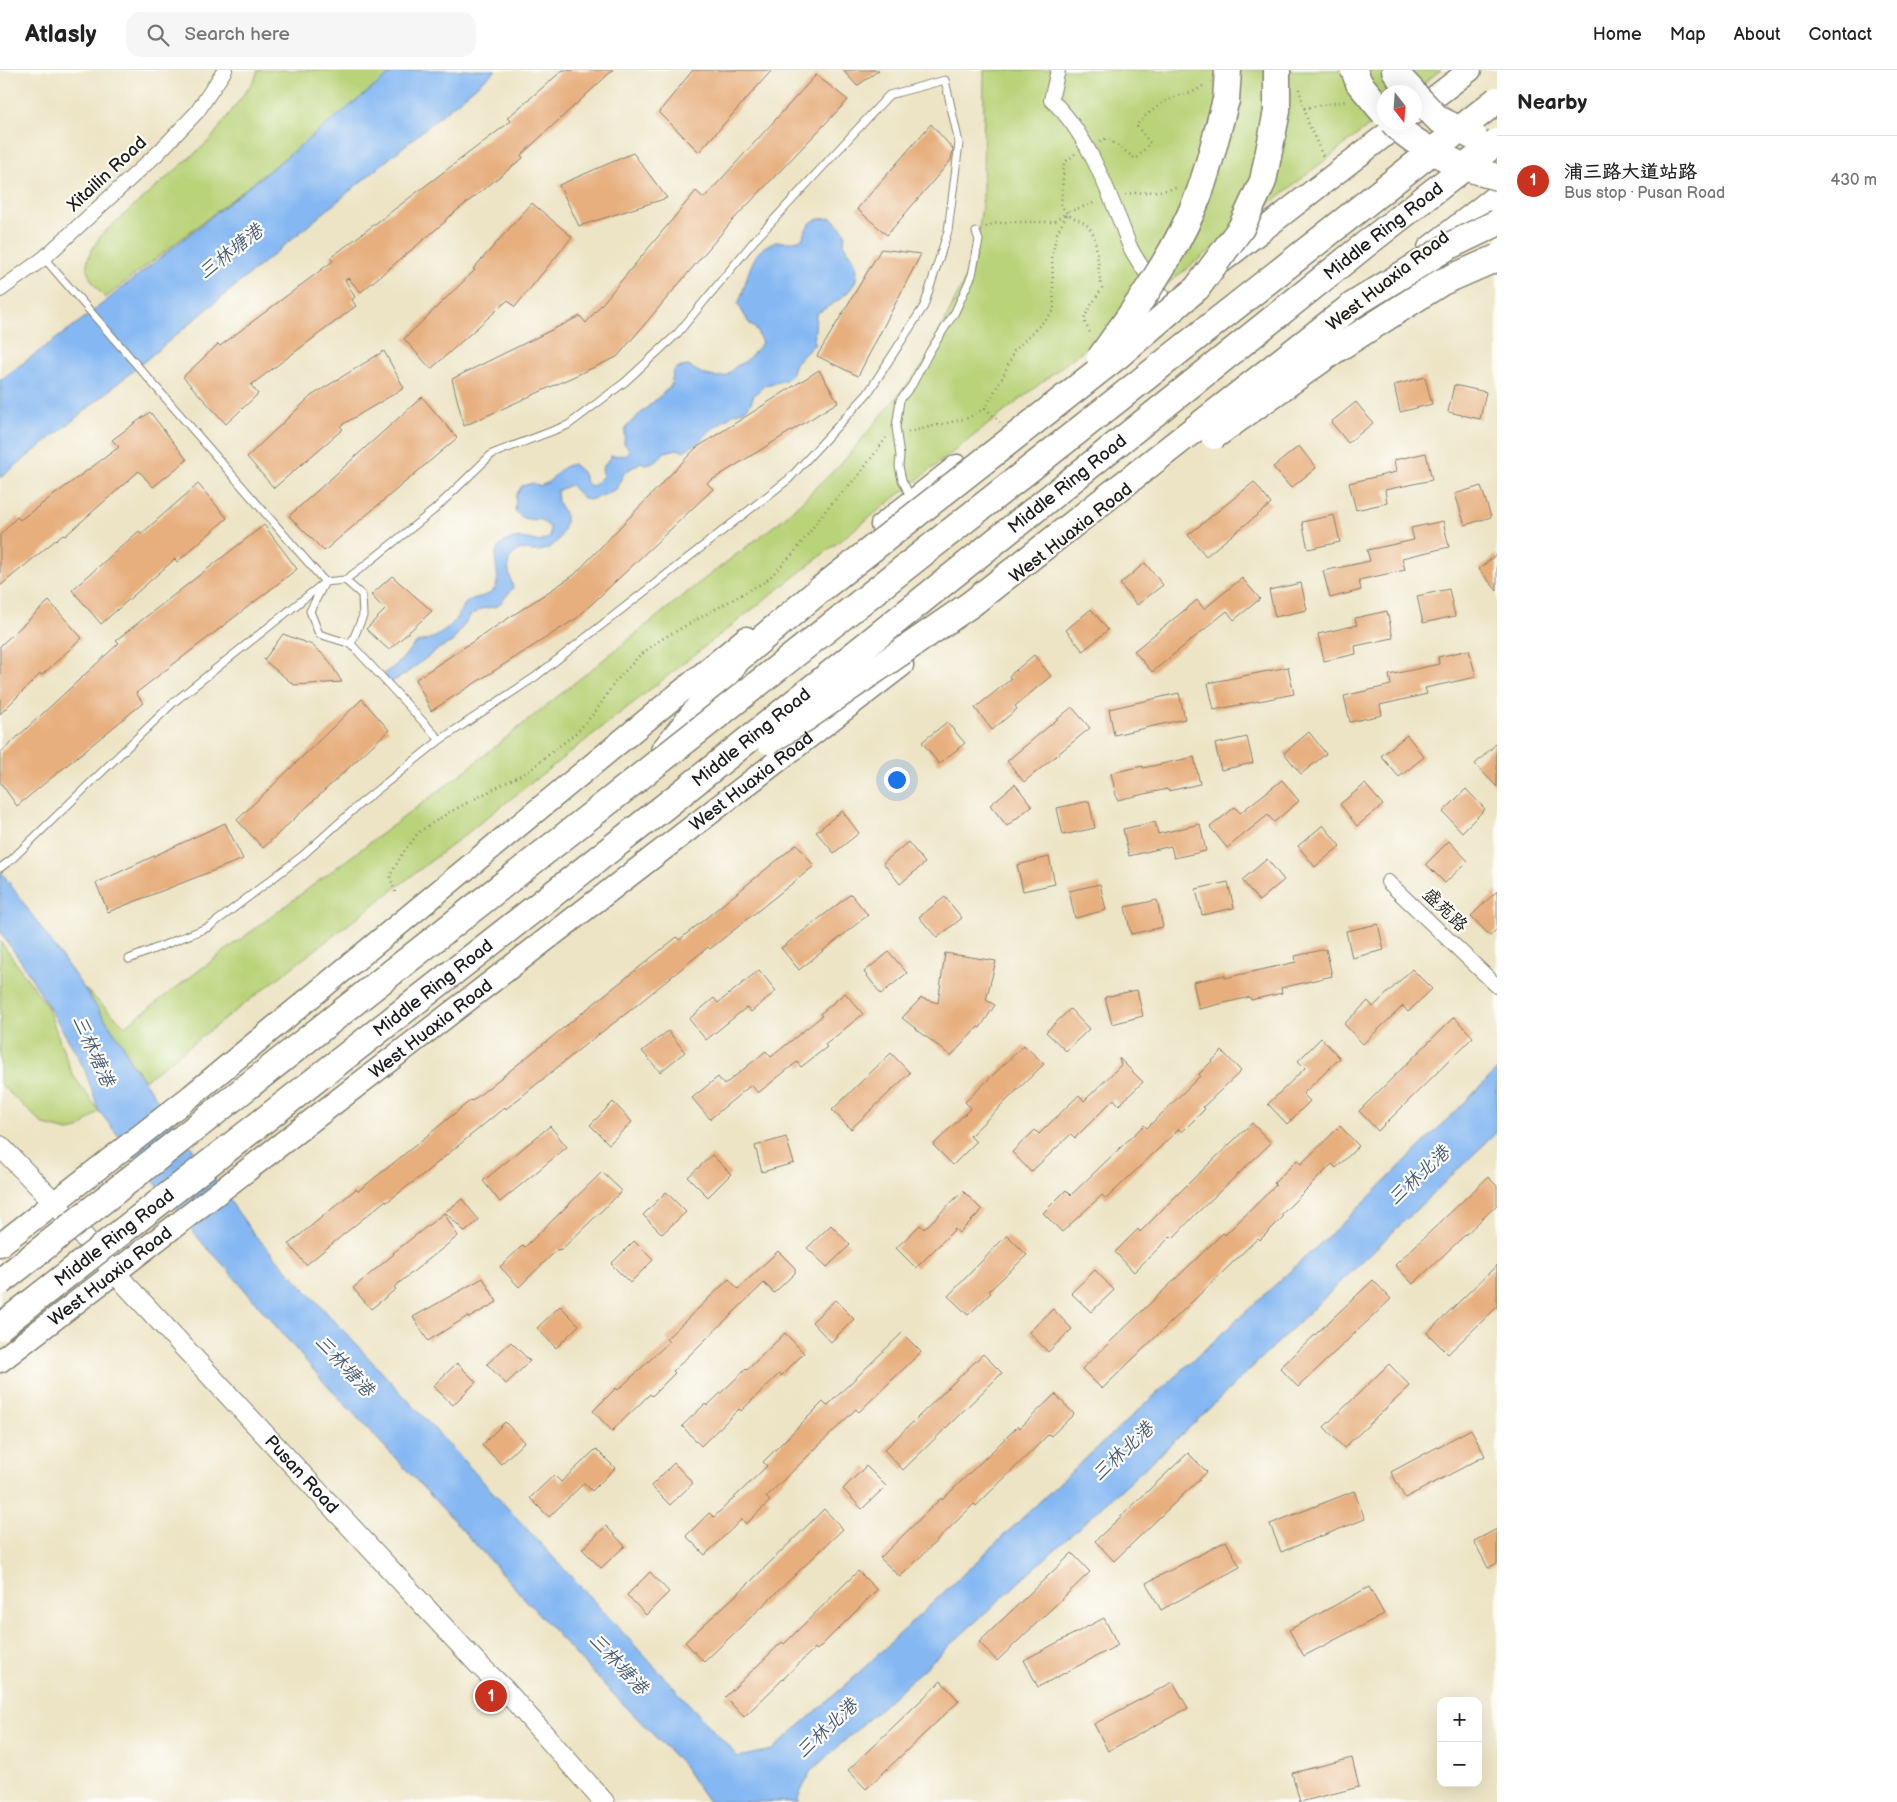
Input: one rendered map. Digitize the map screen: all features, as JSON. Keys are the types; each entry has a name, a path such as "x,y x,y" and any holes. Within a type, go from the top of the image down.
{"highway":[{"path":"1080,385 1132,315 1170,253 1197,198 1226,100 1228,70"},
{"path":"648,771 738,659 821,589 1120,354 1197,288 1241,228 1263,181 1277,111 1278,70"},
{"path":"1354,70 1359,83 1377,105"},
{"path":"1395,70 1407,85"},
{"name":"Middle Ring Road","path":"0,1282 1497,100"},
{"path":"1422,102 1438,119 1497,150"},
{"path":"1399,130 1445,158 1497,176"},
{"name":"Middle Ring Road","path":"0,1326 673,800 1366,244 1497,142"},
{"path":"673,800 804,719 970,604 1353,305 1449,246 1497,223"},
{"path":"1128,482 1201,445 1335,350 1442,282 1497,258"}],"main road":[{"path":"1422,107 1470,70"},
{"path":"0,1245 192,1096 912,500 1392,130"},
{"name":"West Huaxia Road","path":"0,1361 939,637 1497,195"},
{"name":"Pusan Road","path":"0,1146 54,1202 115,1272 478,1664 505,1690 598,1800"}],"street":[{"name":"Xitailin Road","path":"0,290 44,258 159,152 197,112 225,70"},
{"path":"1058,70 1051,100 1064,112 1077,133 1095,166 1130,247 1143,270 1168,303"},
{"name":"盛苑路","path":"1388,882 1497,986"}],"lane":[{"path":"0,868 11,860 174,702 325,582 345,580 434,510 492,454 568,425 625,382 678,334 754,241 889,95 945,80 959,143 948,231 924,306 868,392 789,478 535,677 440,740 361,803 302,856 209,927 129,959"},
{"path":"912,500 906,490 901,473 897,434 900,400 912,385 930,351 955,312 972,275 979,240 976,232"},
{"path":"44,258 325,582"},
{"path":"345,580 362,595 363,616 351,644"},
{"path":"325,582 310,611 319,634 351,644 440,740"}],"path":[{"path":"1298,86 1315,141 1332,176"},
{"path":"1304,108 1350,100"},
{"path":"976,232 992,224 1026,221 1054,222 1068,212 1109,197 1168,190 1181,186"},
{"path":"395,892 390,876 402,854 419,832 448,813 530,770 577,732 596,711 615,682 639,656 660,640 766,581 793,554 829,506 858,476 887,436 924,430 948,421 968,418 985,408 1005,373 1014,351 1054,311 1052,258 1056,235 1068,212"},
{"path":"985,408 1006,428"}],"green space":[{"path":"258,70 398,70 105,298 92,281 87,267 90,253 102,234 210,140 255,79"},
{"path":"984,70 1441,70 1421,85 1377,85 1377,119 457,841 145,1080 131,1063 123,1045 83,987 125,1026 456,778 699,583 783,519 841,464 925,363 975,258 983,198"},
{"path":"0,941 47,1006 72,1074 99,1111 79,1129 68,1131 44,1125 0,1084"}],"water":[{"name":"三林塘港","path":"395,70 496,70 65,427 0,478 0,380 87,316"},
{"path":"832,218 845,232 844,245 855,262 856,280 846,294 816,314 814,345 795,363 791,375 784,381 765,385 754,395 751,403 745,410 733,414 708,432 701,441 683,451 677,449 665,452 655,462 645,464 641,462 624,473 616,489 604,495 589,500 583,498 570,485 557,491 558,502 566,516 562,534 558,541 552,546 539,551 521,549 515,553 511,557 508,566 513,588 498,606 482,609 471,615 452,642 438,649 404,675 388,684 384,673 398,663 415,644 435,637 444,631 452,624 467,602 492,592 498,580 496,554 498,548 503,543 516,538 540,542 550,537 550,527 539,519 526,519 515,511 516,495 522,486 533,483 539,486 545,484 562,468 573,464 582,472 587,484 593,486 603,476 602,469 611,456 626,455 630,450 624,444 625,429 671,386 673,372 677,368 688,366 705,375 715,377 726,376 735,367 746,361 762,343 756,329 749,323 738,304 754,259 766,246 775,242 802,239 809,224 815,220"},
{"path":"0,870 123,1045 131,1063 253,1233 738,1757 772,1750 850,1681 1072,1471 1347,1219 1497,1070 1497,1132 1191,1426 810,1772 798,1798 799,1802 708,1802 682,1764 584,1664 445,1511 323,1381 220,1261 204,1245 99,1111 85,1070 75,1051 23,964 0,932"}],"building":[{"path":"563,70 613,70 521,155 523,158 445,220 361,292 348,278 345,280 355,297 352,300 356,306 251,385 258,394 226,424 183,377 218,344 220,346 333,261 330,258 511,121 507,118"},
{"path":"693,70 772,70 699,152 659,112"},
{"path":"843,70 879,70 857,86"},
{"path":"816,75 848,100 732,221 617,357 464,426 452,379 580,316 586,323 696,191 704,198"},
{"path":"931,124 953,149 951,160 887,235 857,209"},
{"path":"633,153 667,198 579,226 559,185"},
{"path":"532,203 572,237 515,307 508,300 431,369 404,339 475,270 473,269"},
{"path":"881,249 921,254 858,376 817,356"},
{"path":"384,351 404,388 340,426 343,429 274,488 247,457 311,396"},
{"path":"819,370 838,402 707,483 713,489 577,618 431,711 416,679 574,575 696,448"},
{"path":"1425,377 1432,404 1400,412 1394,385"},
{"path":"1454,385 1486,392 1480,419 1448,412"},
{"path":"422,397 457,438 324,551 289,516"},
{"path":"1356,402 1373,423 1348,443 1331,422"},
{"path":"150,412 187,460 153,487 139,471 65,536 63,534 0,586 0,535 17,517 20,520 119,447 112,440"},
{"path":"1299,446 1316,468 1291,488 1273,467"},
{"path":"1426,453 1432,480 1385,490 1387,503 1356,510 1349,483 1396,472 1394,460"},
{"path":"1254,482 1271,504 1206,556 1188,535"},
{"path":"198,484 227,518 177,562 175,559 101,624 72,590 139,531 141,534"},
{"path":"1481,486 1491,517 1465,525 1455,494"},
{"path":"1334,515 1340,542 1308,549 1302,522"},
{"path":"1443,521 1449,547 1402,558 1405,570 1359,580 1361,590 1330,598 1323,571 1370,561 1367,550 1414,540 1411,528"},
{"path":"264,525 297,569 136,693 143,703 17,806 0,782 0,753 119,643 116,640"},
{"path":"1497,554 1497,591 1479,569"},
{"path":"1145,563 1163,585 1137,605 1120,584"},
{"path":"392,576 432,611 389,650 366,629 385,610 371,595"},
{"path":"1242,578 1260,599 1234,620 1227,611 1152,672 1134,651 1197,600 1204,609"},
{"path":"1301,583 1307,610 1275,617 1269,590"},
{"path":"1449,589 1455,616 1423,623 1417,596"},
{"path":"49,601 82,638 42,675 40,674 0,714 0,646"},
{"path":"1091,609 1108,630 1083,651 1066,630"},
{"path":"1387,611 1393,638 1355,646 1356,654 1324,661 1318,634 1357,625 1355,618"},
{"path":"283,634 312,645 327,658 342,682 294,685 264,660"},
{"path":"1469,650 1476,677 1425,688 1427,694 1380,705 1382,715 1350,722 1344,696 1391,685 1389,675 1439,664 1438,657"},
{"path":"1034,655 1051,676 1015,706 1017,709 992,730 975,708 1011,679 1009,676"},
{"path":"1288,667 1294,694 1214,710 1208,683"},
{"path":"1179,693 1185,719 1114,735 1109,709"},
{"path":"362,699 389,730 263,848 237,820"},
{"path":"1072,707 1090,728 1024,782 1007,761"},
{"path":"947,722 965,743 939,764 922,742"},
{"path":"1309,732 1326,754 1301,774 1284,753"},
{"path":"1407,735 1424,757 1399,777 1381,756"},
{"path":"1247,737 1253,763 1221,770 1215,744"},
{"path":"1497,743 1497,787 1475,764"},
{"path":"1194,757 1200,784 1117,800 1111,773"},
{"path":"1282,780 1299,801 1274,822 1268,815 1227,848 1210,827 1235,807 1240,813"},
{"path":"1015,784 1032,806 1007,826 990,805"},
{"path":"1365,784 1383,805 1357,826 1340,804"},
{"path":"1466,789 1485,809 1462,832 1443,812"},
{"path":"1089,801 1095,828 1063,835 1057,808"},
{"path":"842,811 859,833 834,853 816,832"},
{"path":"1155,822 1158,834 1200,824 1206,851 1174,858 1171,846 1129,856 1123,829"},
{"path":"225,823 243,859 108,912 96,883"},
{"path":"1323,825 1340,846 1315,867 1298,846"},
{"path":"1449,841 1468,861 1445,883 1426,864"},
{"path":"908,842 925,863 900,884 883,863"},
{"path":"797,844 814,866 710,949 708,947 506,1109 505,1107 425,1173 387,1202 386,1200 306,1265 289,1244 356,1189 358,1191 677,937 679,940"},
{"path":"1049,857 1055,884 1023,891 1017,865"},
{"path":"1267,859 1284,880 1259,901 1242,880"},
{"path":"1228,882 1234,908 1202,915 1196,889"},
{"path":"1100,884 1106,910 1075,918 1069,891"},
{"path":"1497,891 1497,929 1490,936 1471,916"},
{"path":"851,894 868,915 799,970 781,948"},
{"path":"945,897 962,918 937,938 919,917"},
{"path":"1157,900 1163,927 1131,934 1125,907"},
{"path":"1378,924 1384,950 1352,958 1346,931"},
{"path":"1326,949 1332,976 1281,988 1282,993 1251,1000 1250,997 1199,1009 1193,982 1225,975 1225,978 1296,962 1295,956"},
{"path":"889,952 907,973 881,994 864,972"},
{"path":"945,953 996,961 986,1000 995,1005 980,1028 978,1027 951,1056 902,1018 921,998 938,1003"},
{"path":"1412,969 1432,989 1408,1012 1403,1006 1363,1044 1344,1024 1368,1001 1373,1007"},
{"path":"759,970 776,991 751,1012 747,1007 706,1040 689,1019 714,998 718,1003"},
{"path":"1137,990 1143,1016 1112,1024 1105,997"},
{"path":"845,993 863,1014 825,1045 827,1047 801,1067 797,1062 758,1093 751,1085 710,1119 692,1098 718,1077 724,1085 766,1051 771,1057 822,1016 820,1014"},
{"path":"1070,1009 1089,1029 1066,1051 1046,1032"},
{"path":"1454,1017 1473,1037 1378,1131 1359,1111"},
{"path":"668,1031 685,1052 660,1072 642,1051"},
{"path":"1321,1038 1340,1058 1303,1094 1310,1101 1287,1124 1268,1104 1305,1068 1298,1061"},
{"path":"1024,1045 1044,1064 970,1136 976,1142 953,1165 933,1145 971,1108 965,1102"},
{"path":"1222,1051 1241,1071 1203,1107 1205,1109 1182,1132 1179,1129 1106,1199 1102,1195 1062,1232 1043,1213 1066,1190 1071,1195 1144,1125 1147,1128 1200,1076 1199,1074"},
{"path":"891,1053 910,1073 851,1129 832,1110"},
{"path":"1119,1058 1143,1082 1119,1105 1114,1099 1075,1138 1071,1134 1031,1172 1012,1152 1035,1130 1039,1134 1079,1095 1084,1101 1121,1065"},
{"path":"613,1102 632,1122 609,1144 590,1125"},
{"path":"1252,1123 1271,1143 1173,1238 1171,1236 1134,1272 1115,1252 1138,1229 1140,1232"},
{"path":"550,1126 567,1147 500,1202 483,1181"},
{"path":"1340,1126 1359,1146 1336,1168 1332,1164 1281,1215 1283,1217 1260,1240 1258,1238 1102,1389 1082,1369 1223,1233 1225,1235 1276,1185 1274,1183 1297,1160 1301,1164"},
{"path":"786,1137 794,1163 762,1172 755,1146"},
{"path":"712,1155 731,1174 708,1197 688,1177"},
{"path":"602,1172 622,1191 560,1251 558,1249 519,1287 500,1267 523,1245 525,1247"},
{"path":"1488,1177 1497,1186 1497,1205 1413,1284 1395,1265"},
{"path":"963,1191 982,1210 959,1233 955,1229 916,1268 896,1248 920,1225 924,1229"},
{"path":"666,1192 686,1212 662,1234 643,1215"},
{"path":"462,1199 479,1220 465,1232 445,1212"},
{"path":"444,1213 458,1236 394,1287 396,1289 371,1309 353,1288 393,1253"},
{"path":"831,1225 850,1245 827,1267 807,1248"},
{"path":"1007,1235 1027,1255 989,1291 991,1293 968,1315 948,1296"},
{"path":"634,1241 653,1260 630,1283 611,1264"},
{"path":"778,1251 795,1268 795,1273 774,1293 764,1283 673,1371 675,1373 652,1396 650,1394 612,1431 593,1411 616,1388 618,1390 669,1342 666,1339 729,1279 738,1289"},
{"path":"1497,1265 1497,1307 1448,1354 1427,1333"},
{"path":"1095,1270 1114,1290 1091,1312 1071,1293"},
{"path":"483,1278 497,1302 469,1318 468,1316 428,1341 413,1317"},
{"path":"1373,1280 1391,1299 1298,1387 1280,1368"},
{"path":"835,1300 854,1319 831,1342 812,1322"},
{"path":"560,1306 579,1325 556,1348 537,1328"},
{"path":"1053,1309 1072,1329 1048,1352 1029,1332"},
{"path":"785,1333 804,1353 741,1411 739,1409 701,1446 682,1426 705,1404 707,1406 747,1370"},
{"path":"902,1333 921,1352 859,1412 856,1409 766,1497 770,1501 746,1524 742,1519 705,1555 686,1536 709,1513 714,1517 767,1466 763,1462 823,1402 827,1406"},
{"path":"511,1342 530,1361 506,1384 487,1364"},
{"path":"983,1354 1002,1373 903,1470 884,1450"},
{"path":"457,1363 476,1382 453,1405 433,1386"},
{"path":"1389,1364 1410,1386 1344,1448 1324,1427"},
{"path":"1055,1394 1074,1414 1051,1436 1049,1434 976,1506 974,1504 900,1577 880,1558 941,1498 942,1500 1018,1426 1020,1428"},
{"path":"505,1422 524,1442 501,1464 482,1445"},
{"path":"1471,1429 1485,1456 1405,1498 1391,1472"},
{"path":"596,1449 615,1468 592,1491 584,1483 549,1517 530,1498 554,1475 561,1482"},
{"path":"1188,1453 1207,1472 1114,1561 1095,1541"},
{"path":"674,1463 693,1483 670,1505 651,1486"},
{"path":"866,1466 886,1486 862,1509 843,1489"},
{"path":"1354,1491 1365,1519 1281,1552 1270,1524"},
{"path":"824,1509 843,1529 704,1662 685,1642 749,1583"},
{"path":"606,1526 625,1546 601,1568 582,1549"},
{"path":"1497,1529 1497,1563 1488,1568 1474,1541"},
{"path":"1226,1541 1240,1567 1161,1610 1146,1583"},
{"path":"1072,1553 1090,1572 997,1661 979,1642"},
{"path":"858,1571 877,1590 817,1650 815,1648 744,1717 725,1697 782,1642 784,1644"},
{"path":"650,1572 669,1592 646,1615 627,1595"},
{"path":"1369,1587 1384,1614 1304,1656 1289,1630"},
{"path":"1104,1618 1118,1645 1038,1687 1024,1660"},
{"path":"941,1681 959,1701 866,1789 848,1770"},
{"path":"1173,1682 1188,1708 1108,1751 1094,1724"},
{"path":"1352,1758 1359,1787 1300,1802 1292,1773"}],"place":[{"name":"浦三路大道站路","path":"491,1696"}],"water label":[{"name":"三林北港","path":"1419,1176"},
{"name":"三林北港","path":"1123,1452"},
{"name":"三林北港","path":"827,1729"}]}
